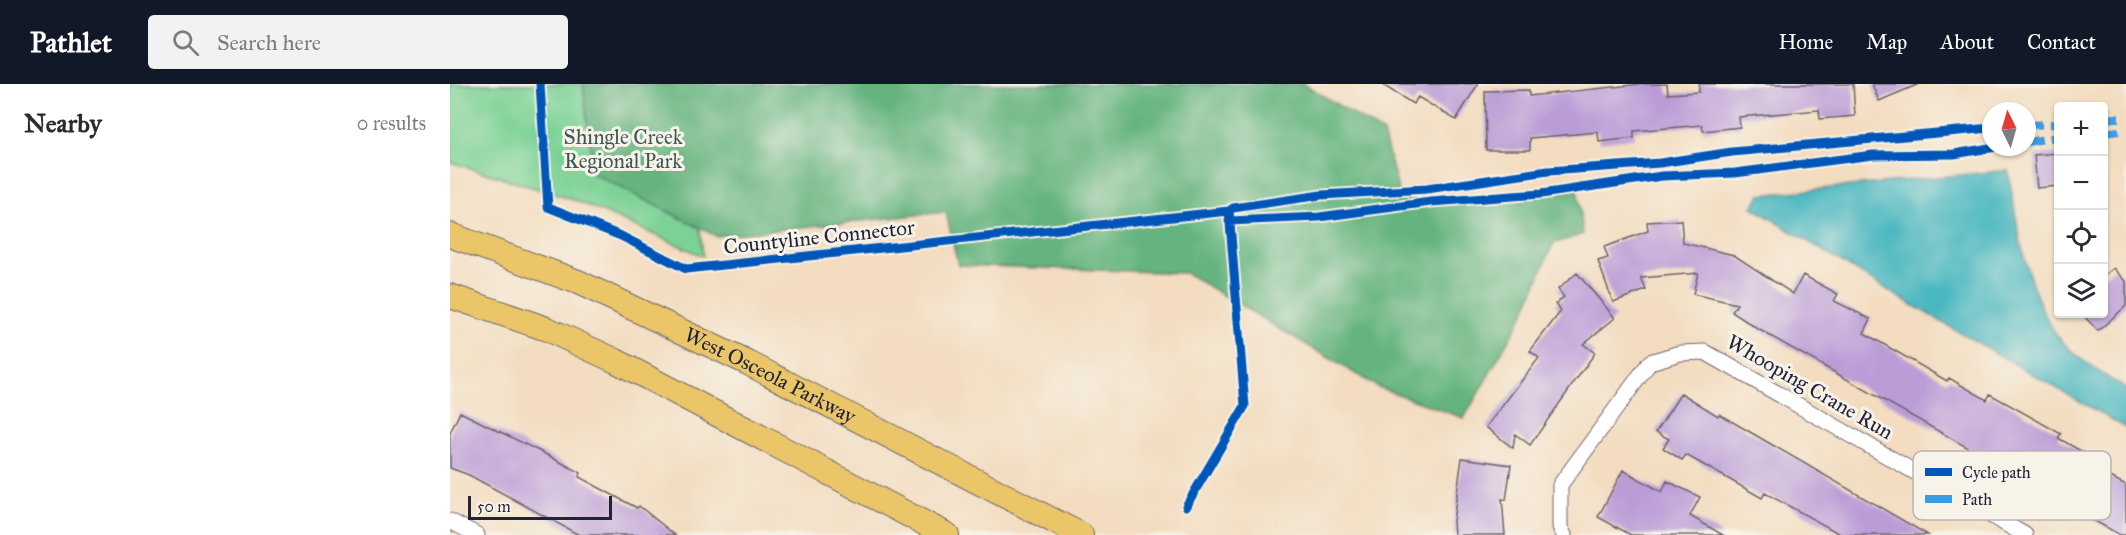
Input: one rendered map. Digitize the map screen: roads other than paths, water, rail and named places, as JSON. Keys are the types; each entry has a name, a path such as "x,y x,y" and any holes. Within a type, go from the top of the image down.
{"main road":[{"name":"West Osceola Parkway","path":"450,235 578,282 727,352 1081,535"},
{"path":"450,296 547,329 616,361 947,535"}],"street":[{"name":"Whooping Crane Run","path":"1564,535 1560,527 1560,485 1650,362 1680,353 1705,352 1913,471"},
{"name":"Whooping Crane Run","path":"1999,520 2025,535"},
{"path":"450,521 477,535"}],"water":[{"path":"2008,170 2023,252 2042,310 2052,328 2067,346 2086,363 2126,389 2126,428 1909,303 1752,207 1760,195"}],"park label":[{"name":"Shingle Creek Regional Park","path":"623,149"}]}
